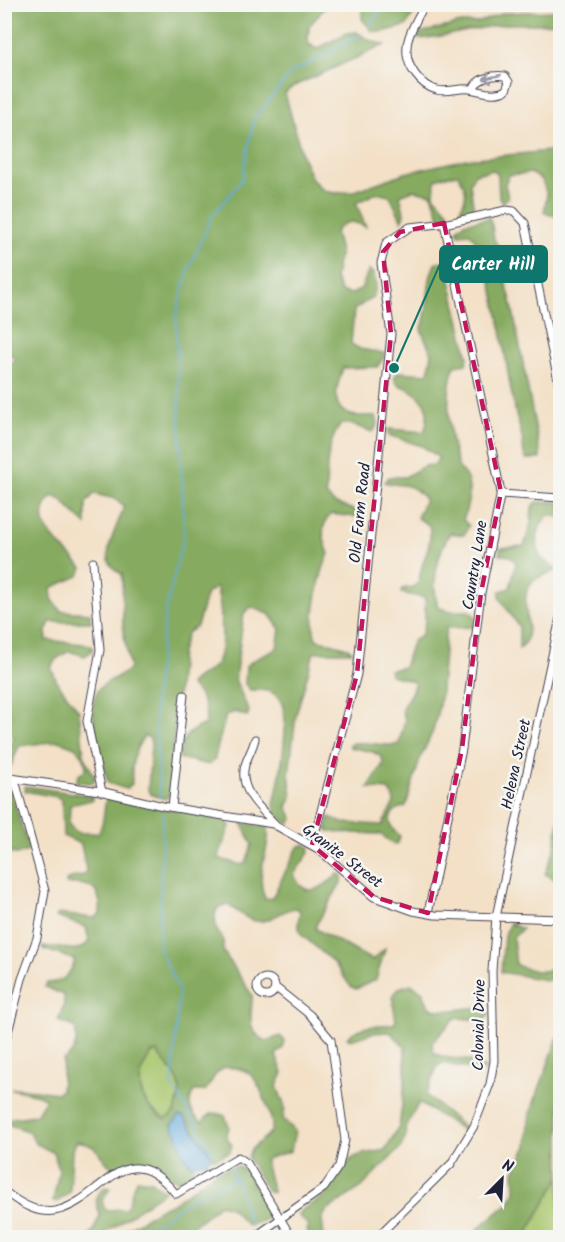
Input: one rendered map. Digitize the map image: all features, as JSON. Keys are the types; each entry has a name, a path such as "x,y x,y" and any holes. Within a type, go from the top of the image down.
{"street":[{"path":"425,4 406,43 409,64 423,83 438,91 473,89 478,93 501,93 506,90 509,82 506,76 498,75 479,80 473,89"},
{"path":"444,223 506,210 514,211 521,216 532,249 561,390"},
{"name":"Country Lane","path":"428,913 462,749 482,593 500,494 444,223"},
{"name":"Old Farm Road","path":"312,845 357,674 391,334 381,263 383,252 386,243 410,227 444,223"},
{"path":"500,494 561,498"},
{"path":"93,562 100,650 87,721 102,792"},
{"name":"Helena Street","path":"496,916 561,618"},
{"path":"172,807 184,695"},
{"path":"255,739 245,767 244,781 256,804 278,826"},
{"name":"Granite Street","path":"4,777 102,792 278,826 312,845 374,897 392,906 428,913 561,919"},
{"path":"4,1047 22,979 37,938 45,891 15,780"},
{"name":"Colonial Drive","path":"376,1238 451,1164 483,1107 494,1060 492,971 496,916"},
{"path":"253,1238 324,1188 339,1166 345,1140 333,1048 328,1034 289,996 275,987"},
{"path":"4,1191 34,1209 59,1210 123,1170 140,1168 161,1177 176,1194 238,1157 247,1163 292,1238"}],"highlighted area":[{"path":"444,223 501,492 481,593 462,749 428,913 374,897 312,845 357,674 391,334 383,252 400,232"}],"green space":[{"path":"362,4 419,5 406,26 382,32 372,31 362,19"},
{"path":"5,5 327,5 309,26 308,43 317,49 347,33 357,32 369,40 385,45 294,86 285,93 302,156 312,179 323,190 334,193 352,192 405,173 466,159 560,150 560,218 544,212 547,195 542,180 531,173 509,175 505,184 508,198 502,202 499,198 498,175 493,170 475,174 470,183 474,211 467,215 460,209 465,200 465,192 458,174 440,177 435,181 434,195 448,211 450,218 441,221 432,194 413,190 400,195 404,213 402,221 390,196 376,193 356,203 366,227 349,222 335,232 340,252 335,278 341,292 352,294 361,289 369,270 373,273 376,285 374,296 354,310 351,344 360,349 384,353 377,367 343,368 337,388 337,401 344,412 354,416 376,416 378,424 373,432 350,424 341,424 329,449 326,495 334,503 365,514 363,518 331,514 327,519 324,538 329,554 317,596 314,631 316,639 348,648 352,652 314,652 296,715 289,774 292,796 287,807 293,819 289,824 275,812 274,804 285,735 283,709 280,700 274,694 267,691 250,690 245,684 246,666 277,648 280,629 269,614 251,607 244,613 235,679 249,712 247,716 236,712 226,715 214,761 209,765 179,758 186,736 205,724 206,713 203,703 198,693 190,685 212,668 219,658 222,628 217,587 207,593 197,626 187,633 181,652 169,795 166,799 152,795 148,790 151,745 150,738 144,736 134,759 132,784 126,789 108,783 96,735 93,709 94,698 98,690 130,669 123,630 122,574 109,561 108,553 124,506 116,499 94,494 86,503 86,525 60,499 52,496 45,507 43,517 51,535 82,568 79,576 51,588 52,599 61,611 90,613 91,622 50,622 46,631 47,640 91,645 93,650 85,656 69,651 56,659 51,667 57,682 79,711 84,755 95,778 93,783 76,782 78,776 86,769 84,757 75,747 59,741 19,746 10,768 5,771 5,760 14,737 4,732 4,377 16,356 4,355"},
{"path":"560,7 560,22 499,25 415,39 416,34 461,23 477,23 504,13 552,11"},
{"path":"489,218 497,245 501,248 524,246 527,250 525,256 514,252 505,254 501,269 511,300 540,459 526,459 524,453 487,267 470,233 459,234 457,230 464,223"},
{"path":"442,261 446,264 468,357 466,364 455,366 449,400 454,453 466,477 469,489 463,520 469,526 464,535 450,533 445,541 436,569 435,589 438,607 448,611 469,611 475,616 474,627 446,628 440,701 433,731 420,759 406,806 395,811 390,818 392,827 400,836 398,843 393,844 380,834 329,832 326,827 330,817 342,823 382,825 394,803 393,796 388,790 368,788 383,764 382,757 373,752 350,747 349,744 361,742 399,744 405,719 402,709 413,688 414,682 391,675 389,670 404,667 412,642 422,634 425,622 425,598 401,593 402,589 413,587 419,582 430,540 429,525 417,518 425,499 415,489 384,482 389,477 405,477 424,466 434,465 439,458 422,446 388,435 389,429 424,432 427,414 423,401 412,391 397,384 394,378 398,372 428,374 432,354 421,330 426,313 430,278 436,263"},
{"path":"537,502 560,502 560,518 550,514 545,518 539,528 537,539 540,557 557,570 534,580 527,589 528,634 519,649 519,627 500,598 500,591 510,588 516,563 512,557 499,554 500,548 524,546 531,524 532,507"},
{"path":"25,786 92,796 92,800 70,805 69,825 78,833 98,833 107,797 226,820 230,826 218,858 241,865 246,863 252,844 242,823 268,827 261,878 265,899 272,898 298,847 305,844 310,847 309,853 294,874 303,888 314,890 320,888 338,874 342,875 342,881 316,925 316,929 372,960 385,949 376,980 356,989 351,987 334,963 301,934 298,925 300,912 297,908 264,921 246,918 228,905 218,907 215,914 216,929 223,939 223,951 252,995 252,1027 260,1037 267,1041 280,1036 285,1041 283,1048 276,1055 283,1073 277,1086 285,1107 283,1119 295,1131 291,1151 266,1159 272,1193 267,1191 248,1158 251,1150 271,1131 271,1120 266,1103 251,1075 236,1068 225,1067 216,1074 205,1091 194,1091 190,1105 202,1122 212,1114 225,1116 229,1127 226,1137 232,1145 230,1152 214,1159 184,1117 172,1125 178,1134 181,1150 195,1170 181,1182 150,1165 139,1163 113,1168 92,1146 77,1141 72,1151 70,1192 57,1202 53,1201 59,1171 54,1153 35,1143 28,1132 8,1124 7,1119 36,1115 46,1099 39,1095 11,1089 57,1093 61,1090 63,1060 73,1050 76,1032 75,1027 58,1021 64,1004 64,995 45,987 47,983 62,980 71,970 75,960 42,947 79,949 84,946 89,941 86,927 56,917 58,914 95,918 100,914 100,905 97,893 93,889 82,884 66,884 67,879 84,875 86,870 81,844 63,836 62,801 58,797 25,791","holes":["157,1052 175,1075 180,1086 176,1111 166,1119 149,1106 141,1090 140,1081 146,1062 152,1053"]},
{"path":"5,787 10,790 29,848 28,851 20,854 5,853"},
{"path":"560,813 560,882 545,874 555,848"},
{"path":"510,923 522,929 513,938 516,965 544,971 554,968 560,958 560,978 546,980 501,972 504,935"},
{"path":"411,984 423,992 429,1007 437,1010 473,1008 488,1011 489,1015 484,1020 455,1018 432,1043 434,1053 440,1056 473,1062 486,1068 484,1072 442,1063 437,1067 426,1095 465,1128 463,1130 419,1103 405,1128 406,1136 401,1147 362,1187 327,1210 322,1219 324,1237 306,1237 308,1225 298,1215 324,1196 353,1158 385,1150 399,1127 405,1082 405,1047 390,1032 372,1033 351,1040 347,1038 362,1028 393,1024 396,1021 392,996 399,988"},
{"path":"560,1031 560,1177 525,1237 468,1237 510,1202 515,1191 514,1171 527,1146 530,1114"},
{"path":"158,1052 180,1086 176,1111 167,1119 150,1106 141,1090 140,1081 146,1062 152,1053"},
{"path":"237,1166 245,1170 272,1214 270,1218 248,1226 230,1207 219,1204 193,1225 171,1235 113,1238 171,1204 217,1171"},
{"path":"560,1177 560,1237 525,1238 555,1183"},
{"path":"137,1179 151,1181 164,1191 100,1237 87,1237 92,1234 100,1215 97,1200 101,1191 105,1187 110,1188 102,1201 105,1210 125,1209"}],"water":[{"path":"179,1116 184,1117 212,1156 207,1162 193,1165 185,1157 172,1126"}],"waterway":[{"path":"369,25 380,12 381,4"},
{"path":"160,798 154,701 166,609 184,535 176,315 189,268 212,216 242,180 254,118 291,73 360,35"},
{"path":"163,813 159,949 179,990 172,1085 213,1152"},
{"path":"231,1166 251,1226"},
{"path":"135,1238 189,1200 237,1177"}],"place":[{"name":"Carter Hill","path":"394,368"}]}
